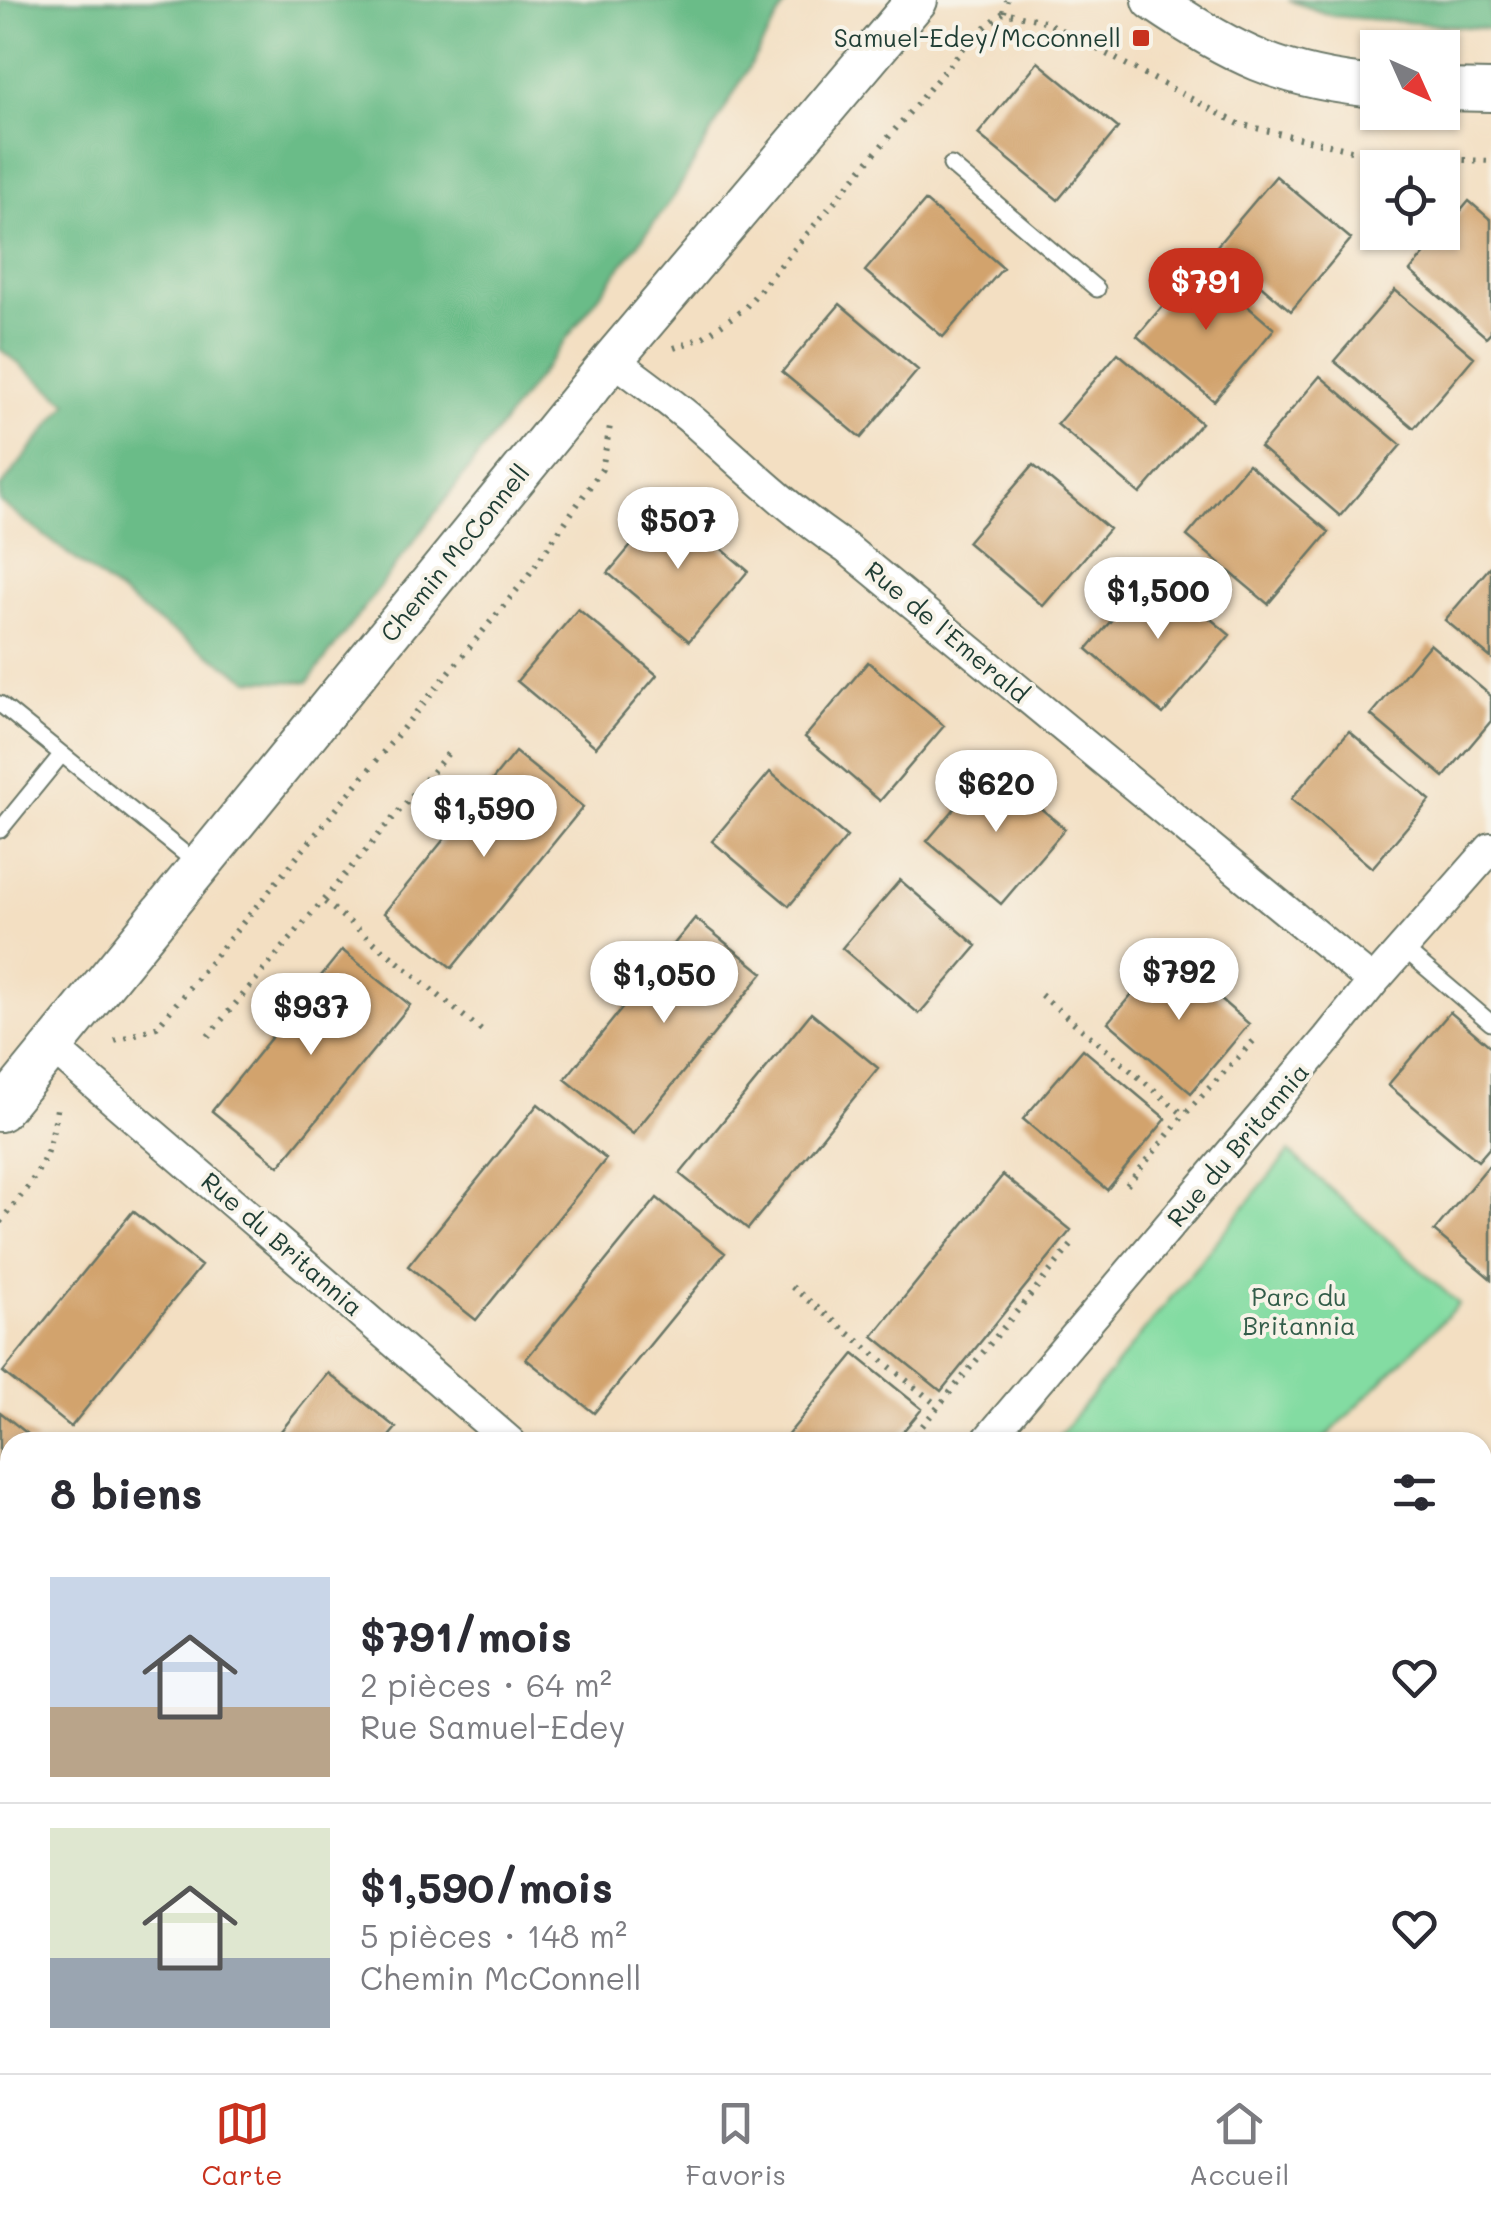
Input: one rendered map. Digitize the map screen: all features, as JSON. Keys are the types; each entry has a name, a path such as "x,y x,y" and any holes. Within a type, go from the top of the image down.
{"street":[{"name":"Chemin McConnell","path":"0,1111 200,866 628,370 917,0"},
{"path":"1154,0 1202,33 1246,56 1293,74 1360,85"},
{"path":"1460,90 1491,91"},
{"name":"Rue de l'Emerald","path":"628,370 818,530 846,548 1373,982"},
{"name":"Rue du Britannia","path":"994,1432 1373,982 1491,848"},
{"name":"Rue du Britannia","path":"52,1048 498,1432"}],"lane":[{"path":"951,165 1096,288"},
{"path":"0,704 200,866"},
{"path":"0,830 62,754"},
{"path":"1404,948 1491,1023"}],"path":[{"path":"116,1041 157,1027 525,580 602,469 612,418 628,370 702,338 744,309 972,38 1004,12 1007,0"},
{"path":"1004,12 1044,21 1240,124 1381,157 1491,162"},
{"path":"208,1036 450,751"},
{"path":"325,902 483,1032"},
{"path":"1040,995 1184,1115"},
{"path":"1127,1185 1184,1115 1258,1036"},
{"path":"0,1222 41,1172 57,1108"},
{"path":"916,1432 1075,1241"},
{"path":"792,1288 938,1406"}],"green space":[{"path":"0,0 788,0 675,195 308,682 249,680 158,622 0,502 0,488 68,403 0,349"},
{"path":"1288,0 1491,0 1491,29 1333,16"},
{"name":"Parc du Britannia","path":"1289,1152 1459,1304 1331,1432 1062,1432"}],"building":[{"path":"1038,62 1118,128 1058,200 978,134"},
{"path":"1276,176 1351,239 1291,311 1216,247"},
{"path":"925,201 1003,268 943,337 865,271"},
{"path":"1469,201 1491,220 1491,332 1486,337 1410,271 1428,250 1460,250 1460,212"},
{"path":"1198,264 1274,329 1214,401 1137,336"},
{"path":"1395,290 1474,357 1414,428 1334,361"},
{"path":"840,304 918,370 861,438 782,372"},
{"path":"1118,353 1201,423 1140,494 1057,424"},
{"path":"1320,376 1401,445 1340,516 1260,447"},
{"path":"1248,464 1329,532 1268,604 1187,536"},
{"path":"1033,465 1109,529 1043,606 967,542"},
{"path":"667,503 748,571 689,641 608,573"},
{"path":"1491,566 1491,658 1445,620"},
{"path":"1153,571 1230,635 1163,714 1087,649"},
{"path":"578,609 657,675 596,747 517,681"},
{"path":"1430,644 1491,696 1491,721 1444,777 1371,715"},
{"path":"868,662 944,726 880,801 805,737"},
{"path":"1349,731 1430,800 1372,868 1291,799"},
{"path":"515,752 583,807 452,968 384,913"},
{"path":"991,766 1065,829 1001,904 927,841"},
{"path":"770,772 847,837 789,906 712,841"},
{"path":"900,880 977,946 919,1014 842,948"},
{"path":"695,918 763,973 633,1134 565,1079"},
{"path":"342,950 410,1005 279,1166 212,1111"},
{"path":"1167,953 1249,1024 1191,1093 1108,1022"},
{"path":"1450,1012 1491,1047 1491,1146 1478,1161 1388,1085"},
{"path":"811,1013 878,1068 748,1229 680,1174"},
{"path":"1083,1049 1166,1119 1107,1190 1023,1119"},
{"path":"538,1104 606,1159 476,1320 408,1266"},
{"path":"1491,1163 1491,1279 1434,1231"},
{"path":"1003,1175 1071,1230 941,1391 873,1336"},
{"path":"657,1198 725,1253 594,1413 526,1359"},
{"path":"133,1211 201,1266 71,1427 3,1372"},
{"path":"854,1354 922,1409 902,1432 790,1432"},
{"path":"328,1373 396,1428 393,1432 280,1432"},
{"path":"0,1412 25,1432 0,1432"}],"place":[{"name":"Samuel-Edey/Mcconnell","path":"1141,38"}]}
